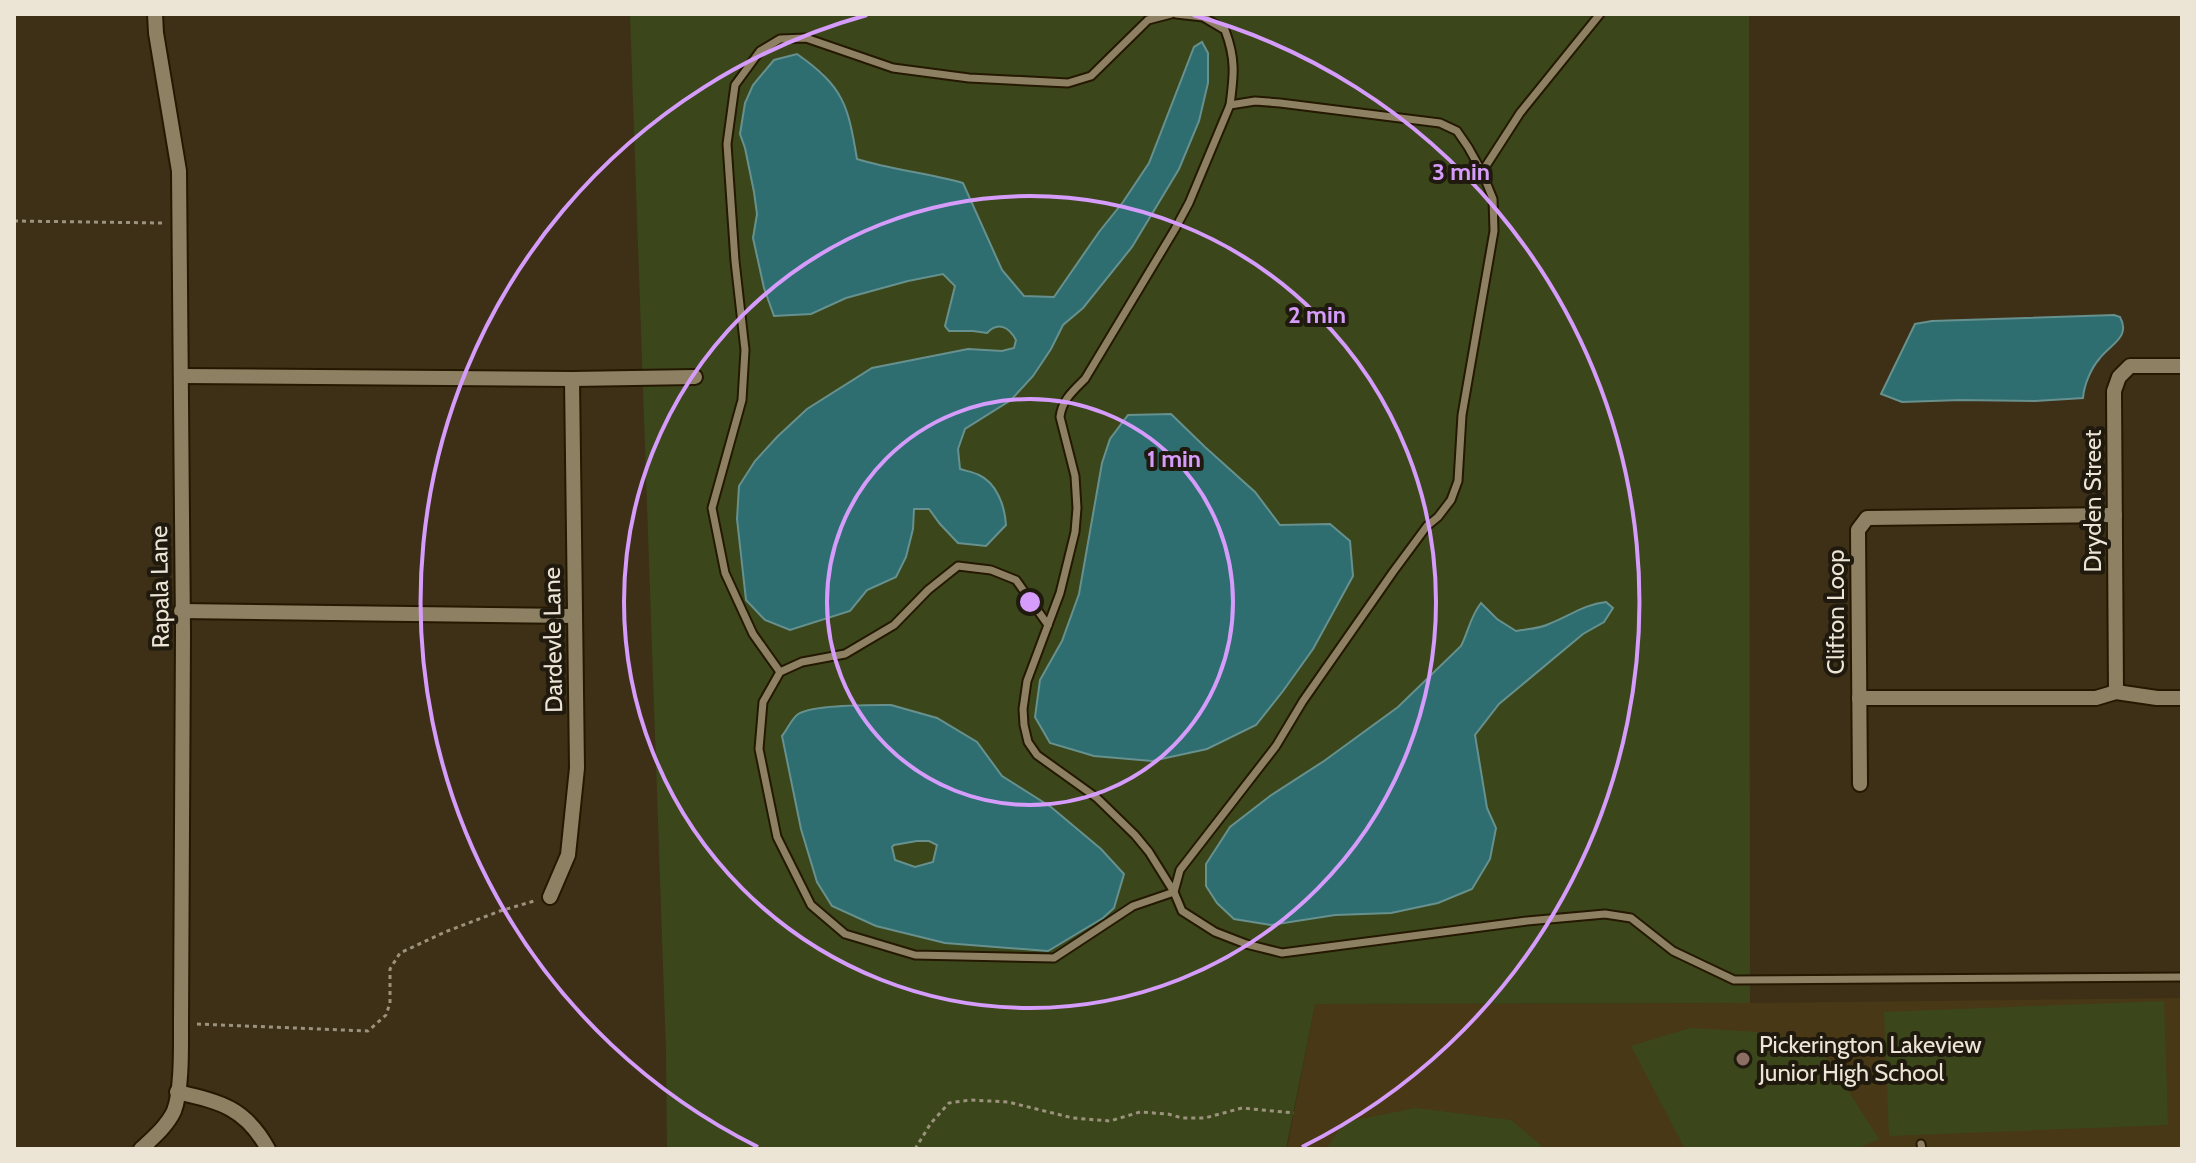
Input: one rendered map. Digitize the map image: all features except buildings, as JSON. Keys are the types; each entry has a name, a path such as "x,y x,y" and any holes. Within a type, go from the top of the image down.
{"street":[{"name":"Rapala Lane","path":"141,1149 174,1110 181,1023 183,632 179,171 155,14"},
{"name":"Dryden Street","path":"2116,692 2114,391 2119,377 2130,366 2182,366"},
{"path":"181,376 695,377"},
{"name":"Dardevle Lane","path":"550,897 568,855 577,768 572,379"},
{"name":"Clifton Loop","path":"2115,515 1867,518 1858,530 1859,698 2096,698 2116,692 2182,698"},
{"path":"181,611 574,616"},
{"path":"1859,698 1860,784"},
{"path":"177,1092 217,1101 235,1111 254,1128 268,1149"}],"lane":[{"path":"780,672 753,634 725,573 712,508 742,400 745,350 727,144 735,85 760,51 780,39 806,38 893,68 969,78 1068,83 1091,76 1148,20 1174,14 1203,17 1225,30 1233,52 1230,105 1175,229 1085,379 1061,408 1060,417 1075,476 1077,508 1068,564 1027,681 1023,709 1028,742 1037,755 1097,798 1122,821 1149,852 1182,911 1215,932 1282,953 1527,921 1605,914 1631,918 1673,951 1734,980 2182,977"},
{"path":"1482,172 1520,113 1600,14"},
{"path":"1174,892 1180,870 1276,746 1303,701 1393,572 1451,500 1458,481 1462,415 1494,231 1493,199 1482,172 1457,131 1440,123 1280,103 1255,101 1230,105"},
{"path":"1048,625 1016,580 991,570 958,566 928,590 894,625 845,654 802,662 780,672 763,702 759,749 777,837 811,905 845,934 915,955 1054,958 1133,906 1174,892"}],"path":[{"path":"14,221 179,223"},
{"path":"181,1023 368,1031 386,1015 390,1003 390,969 400,953 500,911 550,897"},
{"path":"915,1149 931,1123 949,1103 970,1100 1008,1102 1073,1118 1110,1121 1140,1112 1182,1118 1205,1118 1242,1108 1294,1113"}],"shaded area":[{"name":"Pickerington Lakeview Junior High School","path":"2182,998 2182,1149 1287,1149 1315,1004"}],"green space":[{"path":"630,14 1749,14 1750,1003 1315,1004 1286,1149 667,1149","holes":["1194,47 1208,83 1199,121 1179,169 1132,247 1083,308 1063,325 1033,376 1011,400 965,429 958,449 960,469 983,476 940,524 929,509 914,509 906,557 896,577 867,590 849,611 740,559 737,519 739,486 755,461 807,409 872,368 967,349 1002,351 1014,348 1016,340 1003,326 986,333 949,331 955,286 943,273 846,298 811,314 774,316 753,239 757,214 740,134 745,103 753,85 822,71 842,98 852,125 857,159 963,183 1002,270 1024,296 1055,297 1149,163","1171,414 1255,492 1280,525 1331,524 1350,541 1313,649 1256,725 1040,680 1062,641 1079,594 1090,527","1481,603 1497,619 1516,631 1547,626 1596,603 1604,622 1583,634 1499,704 1475,735 1487,808 1496,828 1391,913 1335,915 1230,827 1398,707 1461,646","795,716 937,718 977,742 1002,776 1051,808 1101,849 1124,874 1114,908 1103,918 817,882 801,829 782,736"]},
{"path":"917,841 938,845 933,862 915,867 895,860 894,845"},
{"path":"2164,1001 2168,1125 1889,1136 1884,1012"},
{"path":"1690,1028 1775,1033 1828,1059 1879,1139 1856,1149 1685,1149 1631,1046"},
{"path":"1416,1108 1511,1120 1545,1149 1326,1149 1345,1122"}],"water":[{"path":"1202,42 1208,53 1208,83 1199,121 1179,169 1132,247 1083,308 1063,325 1033,376 1011,400 965,429 958,449 960,469 979,475 991,484 1002,503 1006,525 986,546 958,543 929,509 914,509 906,557 896,577 867,590 850,611 790,630 765,620 746,600 737,519 739,486 755,461 807,409 872,368 968,349 1002,351 1014,348 1016,340 1007,329 999,327 987,333 949,331 945,326 955,286 943,274 846,298 811,314 774,316 753,238 757,214 740,134 745,103 753,85 774,60 797,54 825,77 841,99 857,159 963,183 1002,270 1024,296 1054,297 1149,163 1194,47"},
{"path":"2120,317 2123,330 2094,367 2086,382 2083,398 1902,402 1881,394 1915,324"},
{"path":"1171,414 1255,492 1280,525 1330,524 1350,541 1353,576 1313,649 1256,725 1207,749 1152,761 1094,756 1050,743 1035,717 1040,680 1062,641 1079,594 1102,463 1110,439 1128,415"},
{"path":"1606,602 1613,608 1604,622 1583,634 1499,704 1475,735 1487,808 1496,828 1490,859 1472,889 1438,903 1391,913 1335,915 1271,925 1234,919 1217,903 1206,886 1206,864 1230,827 1398,707 1461,646 1481,603 1497,619 1516,631 1545,626 1583,608"},
{"path":"856,705 891,705 937,718 977,742 1002,776 1051,807 1101,849 1124,874 1114,908 1048,951 945,943 876,926 832,906 817,882 801,829 782,736 795,717 804,711","holes":["929,841 937,845 933,862 915,867 895,860 894,845"]}],"place":[{"name":"Pickerington Lakeview Junior High School","path":"1743,1059"}]}
